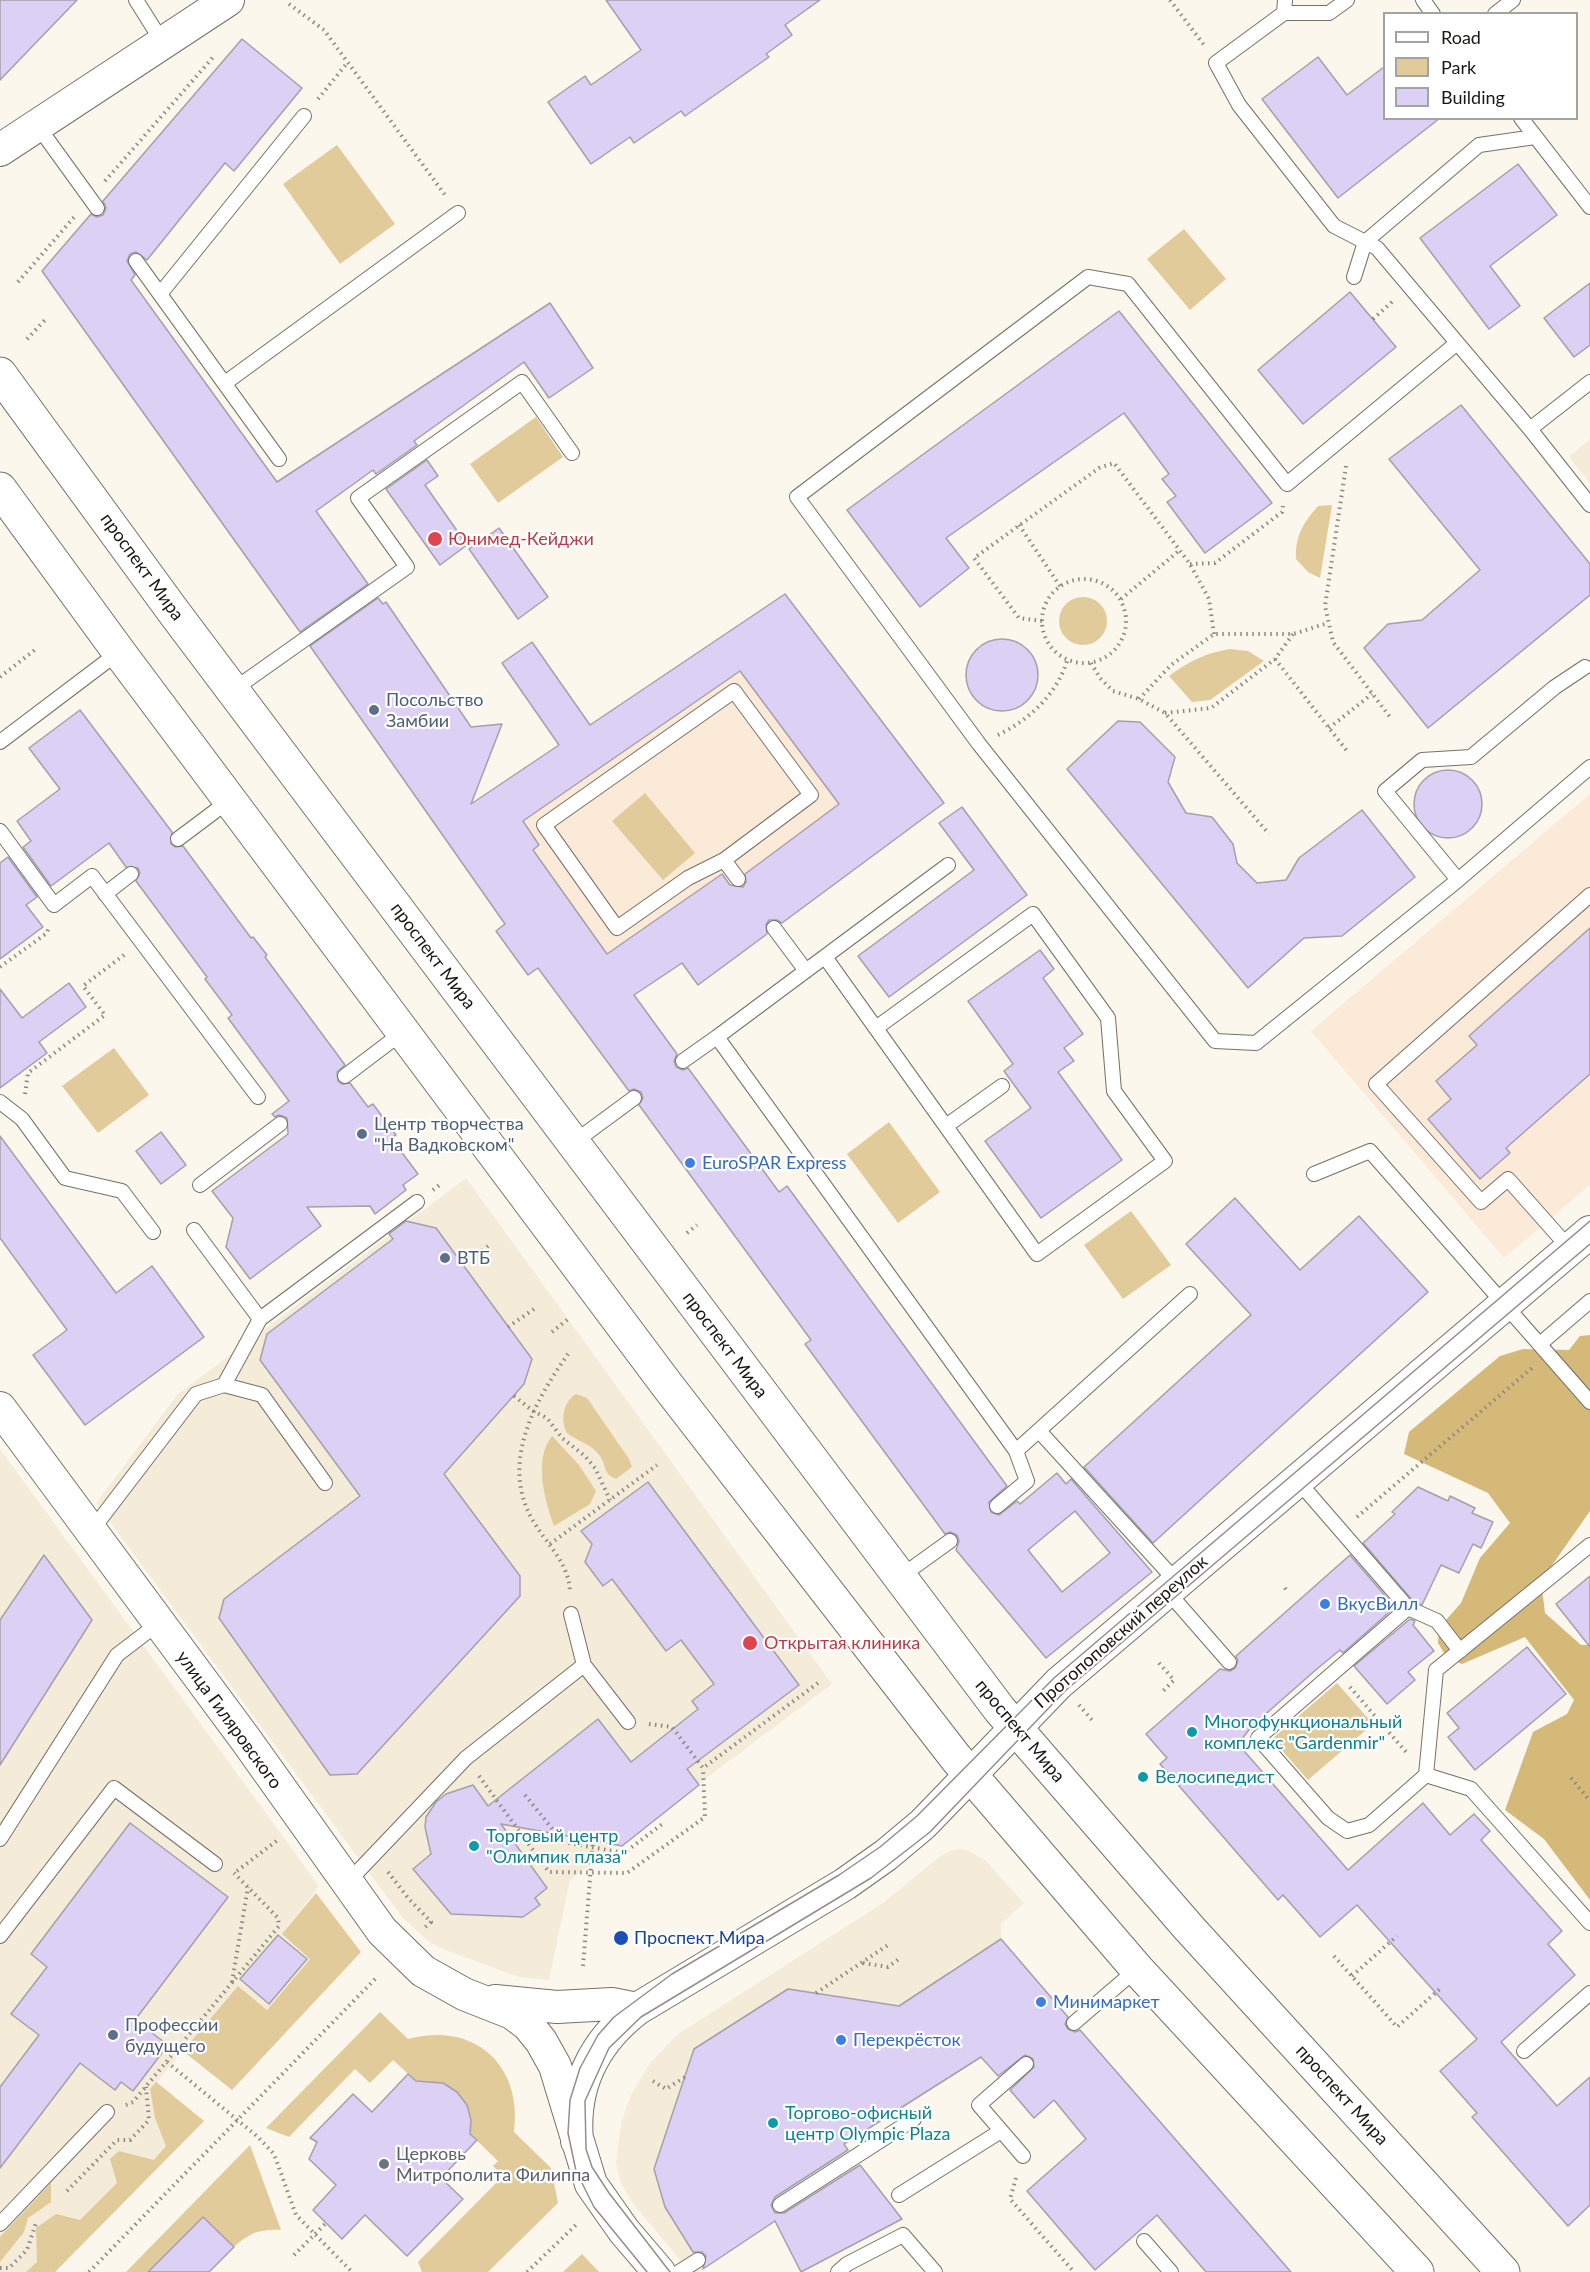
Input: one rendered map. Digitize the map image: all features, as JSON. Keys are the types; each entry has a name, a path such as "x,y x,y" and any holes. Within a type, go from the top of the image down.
{"main road":[{"name":"проспект Мира","path":"0,374 232,690 1015,1729 1189,1928 1503,2272"},
{"path":"0,489 119,652 667,1385 970,1774 1137,1969 1408,2269"}],"street":[{"path":"0,150 228,0"},
{"name":"Протопоповский переулок","path":"637,2009 845,1884 886,1855 923,1824 1059,1683 1580,1241"},
{"name":"улица Гиляровского","path":"0,1408 92,1530 382,1931 423,1971 464,1994 485,2000 512,2013 528,2025 541,2041 555,2066 585,2172 601,2201 659,2272"},
{"name":"улица Гиляровского","path":"485,2000 556,2007 612,2004 637,2009"},
{"name":"улица Гиляровского","path":"577,2141 579,2090 586,2071 604,2040 620,2022 637,2009"}],"lane":[{"path":"136,0 163,43"},
{"path":"1347,0 1329,13 1285,6 1216,63 1239,105 1334,226 1377,248 1530,429 1590,505"},
{"path":"1498,12 1513,0"},
{"path":"160,294 304,116"},
{"path":"1522,120 1590,207"},
{"path":"37,125 93,203"},
{"path":"1354,277 1365,242 1479,145 1535,137"},
{"path":"225,383 458,213"},
{"path":"136,261 279,459"},
{"path":"1457,343 1287,484 1128,284 1088,277 797,497 979,744 1215,1041 1256,1042 1458,880 1590,768"},
{"path":"232,690 407,567 358,498 522,382 572,453"},
{"path":"1530,429 1590,382"},
{"path":"0,742 119,652"},
{"path":"1458,880 1385,791 1422,760 1471,757 1556,687 1588,667"},
{"path":"734,691 811,795 724,860 688,878 617,928 544,825 734,691"},
{"path":"178,839 230,800"},
{"path":"0,831 54,905 92,876 258,1097"},
{"path":"724,860 738,879"},
{"path":"683,1061 948,866"},
{"path":"105,894 131,874"},
{"path":"1580,1241 1508,1179 1481,1202 1376,1084 1590,895"},
{"path":"825,957 1037,1254 1165,1161 1114,1091 1108,1018 1033,914 876,1028"},
{"path":"774,928 806,971"},
{"path":"345,1076 403,1032"},
{"path":"717,1037 1016,1451 1027,1481 997,1506"},
{"path":"946,1126 1002,1086"},
{"path":"573,1143 634,1098"},
{"path":"0,1102 22,1119 65,1178 122,1191 153,1232"},
{"path":"200,1185 280,1124"},
{"path":"1314,1174 1370,1151 1590,1402"},
{"path":"224,1385 260,1319 417,1202"},
{"path":"194,1230 260,1319"},
{"path":"1016,1451 1040,1432 1190,1294"},
{"path":"1544,1349 1590,1301"},
{"path":"92,1530 196,1394 224,1385 262,1395 325,1483"},
{"path":"1040,1432 1172,1586 1229,1662"},
{"path":"1297,1480 1408,1608 1437,1621 1460,1651"},
{"path":"900,1577 950,1541"},
{"path":"1408,1608 1336,1671 1275,1714 1258,1738 1328,1818 1347,1831 1369,1825 1426,1775 1436,1670 1590,1545"},
{"path":"571,1614 584,1665 628,1722"},
{"path":"0,1839 117,1654 159,1623"},
{"path":"346,1884 466,1758 584,1665"},
{"path":"1426,1775 1472,1789 1590,1923"},
{"path":"0,1936 114,1788 215,1864"},
{"path":"1074,2023 1137,1969"},
{"path":"1524,2051 1590,1993"},
{"path":"1023,2156 979,2106 1026,2064"},
{"path":"0,2224 107,2112"},
{"path":"780,2205 914,2119"},
{"path":"899,2195 1001,2131"},
{"path":"838,2272 847,2264 903,2235 935,2272"},
{"path":"1144,2241 1171,2272"},
{"path":"679,2272 698,2260"}],"path":[{"path":"1170,0 1216,63"},
{"path":"288,4 324,30 458,213"},
{"path":"18,282 93,203 215,55"},
{"path":"304,116 348,62"},
{"path":"1373,320 1397,298"},
{"path":"27,339 45,320"},
{"path":"1351,432 1325,606 1333,642 1390,717"},
{"path":"1042,621 1019,618 974,558 1099,468 1114,464 1190,564 1209,599 1214,634"},
{"path":"1190,564 1215,563 1282,512 1287,484"},
{"path":"1018,525 1060,586"},
{"path":"1121,599 1180,550"},
{"path":"1086,579 1100,582 1112,589 1121,599 1127,623 1125,636 1114,652 1091,663 1067,660 1048,645 1042,621 1047,602 1060,586 1073,580 1086,579"},
{"path":"1139,699 1171,665 1214,634 1293,634 1328,623"},
{"path":"1165,713 1211,708 1275,659 1293,634"},
{"path":"0,677 36,649"},
{"path":"1275,659 1347,751"},
{"path":"979,744 1010,729 1031,714 1049,694 1063,673 1067,660"},
{"path":"1091,663 1100,678 1113,691 1139,699 1165,713 1269,834"},
{"path":"1329,728 1372,694"},
{"path":"0,967 47,933 54,905"},
{"path":"22,1119 28,1073 105,1016 83,986 142,942"},
{"path":"687,1233 698,1225"},
{"path":"463,1265 488,1246"},
{"path":"508,1327 534,1308"},
{"path":"552,1332 568,1319"},
{"path":"1350,1524 1544,1349"},
{"path":"568,1354 545,1387 527,1422 520,1455 521,1492 532,1519 561,1560 570,1584 571,1614"},
{"path":"513,1396 547,1418 562,1438 585,1456 595,1468 610,1500"},
{"path":"550,1544 657,1465"},
{"path":"1159,1663 1174,1680 1163,1690"},
{"path":"1336,1671 1426,1775"},
{"path":"703,1768 818,1683"},
{"path":"1074,1700 1092,1720"},
{"path":"466,1758 549,1872 627,1874 705,1817 703,1768 672,1727 628,1722"},
{"path":"1571,1778 1590,1801"},
{"path":"525,1794 563,1842 624,1853 665,1822"},
{"path":"235,1873 279,1839"},
{"path":"584,1966 593,1841"},
{"path":"375,1855 408,1898 431,1922"},
{"path":"107,2112 133,2102 279,1926 278,1918 235,1873 215,1864"},
{"path":"232,1983 248,1887"},
{"path":"1352,1976 1396,1936"},
{"path":"816,1993 888,1945"},
{"path":"1334,1956 1397,2027 1442,1987"},
{"path":"862,1963 888,1967 898,1959"},
{"path":"90,2272 377,1977"},
{"path":"167,2062 274,2154 296,2215 352,2272"},
{"path":"652,2081 666,2089 685,2077"},
{"path":"58,2200 117,2140 130,2140 149,2120 146,2086"},
{"path":"1023,2156 1010,2199 1074,2272"},
{"path":"0,2268 9,2268 27,2250 34,2225 42,2217"},
{"path":"294,2255 326,2223"},
{"path":"527,2272 578,2223"}],"shaded area":[{"path":"1590,439 1590,483 1569,457"},
{"path":"785,594 826,647 759,697 839,804 730,885 721,874 607,954 538,968 528,975 496,931 505,923 438,829"},
{"path":"1590,794 1590,1185 1504,1258 1311,1031"},
{"path":"466,1178 832,1684 570,1880 549,1980 519,1977 448,1951 431,1943 402,1917 96,1503 178,1394"},
{"path":"1590,1335 1590,1511 1541,1581 1545,1613 1581,1645 1590,1645 1590,1900 1544,1839 1505,1810 1533,1732 1567,1714 1574,1700 1525,1637 1462,1664 1447,1658 1438,1643 1439,1628 1461,1603 1480,1558 1510,1523 1488,1493 1404,1454 1409,1432 1500,1356 1523,1349 1569,1350 1580,1336"},
{"path":"0,1449 319,1886 282,1934 311,1958 267,2010 238,1986 157,2082 204,2121 55,2272 0,2272"},
{"name":"Торгово-офисный центр Olympic Plaza","path":"965,1849 985,1860 1024,1903 1001,1924 1001,1939 948,1971 977,2007 988,2052 787,2181 780,2204 786,2214 699,2272 690,2272 632,2202 621,2183 616,2163 621,2123 631,2095 650,2063 678,2034 883,1903 939,1857 952,1850"}],"green space":[{"path":"337,145 395,224 340,264 283,184"},
{"path":"1184,229 1226,279 1190,310 1147,259"},
{"path":"536,417 563,457 498,503 470,464"},
{"path":"1332,505 1320,578 1308,572 1296,559 1297,543 1304,524 1318,506"},
{"path":"1078,597 1088,597 1100,604 1107,616 1107,626 1100,638 1088,645 1078,645 1063,634 1059,626 1059,616 1070,601"},
{"path":"1230,649 1248,651 1264,661 1210,700 1192,702 1169,676 1198,658"},
{"path":"645,793 695,853 663,880 612,821"},
{"path":"114,1048 149,1095 98,1133 62,1086"},
{"path":"889,1122 940,1192 898,1223 847,1154"},
{"path":"1131,1211 1171,1265 1123,1299 1084,1245"},
{"path":"576,1394 587,1398 629,1459 632,1467 616,1479 607,1472 597,1452 567,1433 564,1412 568,1402"},
{"path":"552,1436 579,1465 596,1491 590,1504 554,1526 542,1480 543,1457"},
{"path":"1337,1683 1373,1724 1308,1780 1272,1739"},
{"path":"316,1893 361,1952 232,2090 183,2051 238,1986 267,2010 310,1959 282,1934"},
{"path":"380,2012 408,2039 432,2035 454,2037 473,2043 489,2054 502,2068 511,2087 515,2108 514,2132 551,2168 558,2203 488,2272 422,2272 418,2262 503,2176 493,2166 498,2161 470,2134 471,2120 467,2105 443,2083 416,2081 393,2060 370,2083 355,2069 289,2137 266,2128"},
{"path":"156,2082 204,2121 55,2272 26,2272 37,2262 36,2228 56,2214 80,2220 117,2183 110,2159 119,2151 154,2160 166,2146 155,2118 150,2089"},
{"path":"250,2145 281,2230 255,2233 234,2247 203,2217 148,2272 126,2272"},
{"path":"51,2183 51,2202 28,2218 24,2232 0,2262 0,2237"},
{"path":"582,2254 599,2272 563,2272"}],"building":[{"path":"0,0 77,0 0,80"},
{"path":"606,0 820,0 785,25 792,35 766,54 769,57 685,116 681,111 634,143 630,137 591,164 548,102 585,76 591,85 641,50"},
{"path":"242,39 302,88 234,171 225,163 147,260 136,252 130,254 127,261 135,275 131,280 277,482 550,303 593,368 549,398 524,362 414,441 417,445 376,474 373,470 316,511 368,584 300,632 42,271 91,214 97,217 103,215 106,208 103,201"},
{"path":"1318,57 1347,95 1383,68 1383,120 1437,120 1338,198 1262,99"},
{"path":"1518,164 1557,215 1490,266 1520,306 1489,329 1420,238"},
{"path":"1590,283 1590,345 1574,357 1544,318"},
{"path":"1350,292 1396,347 1303,424 1258,370"},
{"path":"1119,311 1272,503 1205,553 1167,502 1176,496 1162,479 1169,474 1124,413 946,538 969,568 920,607 847,510"},
{"path":"1461,405 1590,564 1590,595 1428,728 1364,648 1388,624 1422,620 1480,570 1389,459"},
{"path":"427,460 438,476 425,485 467,545 440,565 386,489"},
{"path":"499,528 548,597 518,619 469,549"},
{"path":"785,594 944,803 782,923 769,920 766,925 767,934 698,985 682,963 634,995 677,1054 674,1061 676,1067 683,1070 688,1068 779,1192 787,1186 1007,1486 989,1502 991,1512 999,1515 1017,1501 1020,1504 1057,1473 1066,1484 1071,1479 1152,1572 1046,1658 956,1550 959,1541 957,1535 950,1532 945,1534 805,1344 811,1340 639,1105 643,1098 641,1092 634,1089 629,1091 538,968 528,975 496,931 505,924 310,646 378,598 383,604 386,602 471,727 502,724 471,804 559,745 502,663 532,642 590,725","holes":["740,671 839,804 745,874 746,882 743,887 730,885 722,874 607,954 533,850 539,845 523,821","1075,1511 1110,1553 1062,1592 1028,1550"]},
{"path":"995,639 1009,639 1028,649 1038,668 1038,682 1028,701 1009,711 995,711 976,701 966,682 966,668 976,649"},
{"path":"80,710 172,832 171,844 175,847 183,846 251,938 253,937 267,955 265,957 345,1065 337,1072 338,1081 342,1084 350,1083 368,1107 373,1104 396,1135 391,1138 418,1174 403,1185 406,1190 375,1214 370,1206 307,1207 321,1226 250,1279 226,1247 233,1218 212,1191 288,1134 287,1118 279,1115 275,1117 272,1114 289,1101 228,1018 232,1015 205,979 207,977 136,881 140,873 138,868 126,867 109,843 51,886 23,847 31,841 17,821 60,789 29,748"},
{"path":"1118,721 1140,722 1175,757 1168,782 1186,813 1212,817 1233,844 1237,863 1257,883 1286,880 1299,858 1362,810 1415,877 1342,936 1304,938 1248,988 1067,769"},
{"path":"1448,770 1461,773 1472,780 1479,791 1482,804 1479,817 1472,828 1461,835 1448,838 1435,835 1424,828 1417,817 1414,804 1417,791 1424,780 1435,773"},
{"path":"962,807 1027,895 889,997 858,956 974,870 939,823"},
{"path":"8,857 37,897 26,905 43,927 0,959 0,863"},
{"path":"1590,928 1590,1074 1506,1148 1510,1153 1480,1179 1428,1119 1451,1099 1436,1081 1477,1045 1469,1036"},
{"path":"1040,950 1054,969 1043,978 1083,1034 1064,1048 1074,1061 1058,1072 1122,1160 1041,1218 985,1141 1031,1108 1004,1071 1013,1064 968,1001"},
{"path":"69,983 86,1007 39,1042 47,1053 0,1088 0,989 22,1018"},
{"path":"161,1132 186,1165 161,1184 136,1151"},
{"path":"0,1136 116,1293 152,1266 204,1337 85,1425 33,1355 67,1330 0,1238"},
{"path":"1235,1198 1300,1270 1359,1216 1428,1292 1153,1543 1084,1467 1251,1315 1186,1244"},
{"path":"406,1221 436,1228 532,1359 524,1384 444,1474 520,1576 520,1596 357,1774 330,1775 219,1618 224,1599 360,1496 260,1360 267,1334 393,1239 389,1234"},
{"path":"648,1482 799,1685 687,1769 699,1785 622,1846 501,1824 547,1888 535,1898 540,1905 523,1917 451,1914 413,1869 431,1854 425,1827 426,1817 436,1802 446,1794 473,1785 488,1806 598,1719 631,1762 698,1709 692,1701 714,1684 681,1640 666,1651 612,1579 603,1586 585,1562 592,1544 581,1531"},
{"path":"1418,1487 1448,1501 1450,1496 1475,1508 1472,1513 1493,1522 1481,1548 1473,1544 1459,1573 1441,1565 1422,1605 1413,1601 1363,1543 1395,1514 1392,1512"},
{"path":"44,1555 92,1620 0,1765 0,1620"},
{"path":"1350,1555 1395,1607 1343,1653 1340,1650 1318,1668 1252,1726 1238,1744 1348,1870 1423,1803 1450,1835 1474,1814 1490,1831 1481,1840 1562,1931 1548,1944 1575,1975 1501,2042 1557,2106 1590,2077 1590,2205 1568,2226 1472,2117 1477,2113 1440,2071 1477,2039 1357,1905 1320,1937 1283,1895 1278,1900 1160,1764 1167,1758 1146,1734 1220,1669 1230,1671 1235,1668 1238,1661 1236,1656"},
{"path":"1590,1576 1590,1647 1556,1604"},
{"path":"1410,1619 1415,1621 1413,1625 1434,1651 1408,1672 1415,1680 1387,1704 1354,1666"},
{"path":"1527,1647 1566,1694 1475,1770 1448,1737 1459,1728 1447,1713"},
{"path":"130,1823 228,1897 135,2020 168,2045 133,2091 121,2082 115,2090 80,2063 0,2168 0,2087 39,2035 11,2014 47,1967 31,1954"},
{"path":"278,1935 307,1959 269,2004 240,1979"},
{"path":"1001,1939 1068,2017 1065,2024 1068,2029 1075,2032 1080,2030 1291,2272 1206,2272 1157,2215 1095,2270 1027,2191 1086,2139 1054,2100 1034,2118 1010,2090 1034,2067 1033,2059 1025,2055 998,2076 981,2057 844,2144 848,2150 775,2197 771,2205 775,2213 784,2213 860,2165 902,2219 801,2272 775,2221 703,2269 706,2256 702,2252 693,2252 665,2207 654,2169 694,2049 788,1989 899,2006"},
{"name":"Церковь Митрополита Филиппа","path":"408,2074 416,2081 443,2083 457,2092 467,2105 471,2120 470,2134 477,2140 441,2178 463,2199 407,2256 365,2215 342,2239 313,2210 336,2185 309,2159 317,2142 310,2138 353,2094 372,2112"},
{"path":"203,2217 234,2247 209,2272 148,2272"}],"tram line":[{"path":"647,2272 594,2207 576,2171 568,2133 570,2100 580,2068 598,2035 614,2017 672,1974 839,1875 880,1847 917,1816 1054,1678 1590,1221"},
{"path":"670,2272 609,2193 592,2167 586,2149 585,2101 609,2048 641,2017 871,1878 930,1832 1066,1690 1590,1244"}],"place":[{"name":"Юнимед-Кейджи","path":"435,539"},
{"name":"Посольство Замбии","path":"374,710"},
{"name":"Центр творчества \"На Вадковском\"","path":"362,1134"},
{"name":"EuroSPAR Express","path":"690,1163"},
{"name":"ВТБ","path":"445,1258"},
{"name":"ВкусВилл","path":"1325,1604"},
{"name":"Открытая клиника","path":"750,1643"},
{"name":"Многофункциональный комплекс \"Gardenmir\"","path":"1192,1732"},
{"name":"Велосипедист","path":"1143,1777"},
{"name":"Торговый центр \"Олимпик плаза\"","path":"474,1846"},
{"name":"Проспект Мира","path":"621,1938"},
{"name":"Минимаркет","path":"1041,2002"},
{"name":"Профессии будущего","path":"113,2035"},
{"name":"Перекрёсток","path":"841,2040"},
{"name":"Торгово-офисный центр Olympic Plaza","path":"773,2123"},
{"name":"Церковь Митрополита Филиппа","path":"384,2164"}]}
